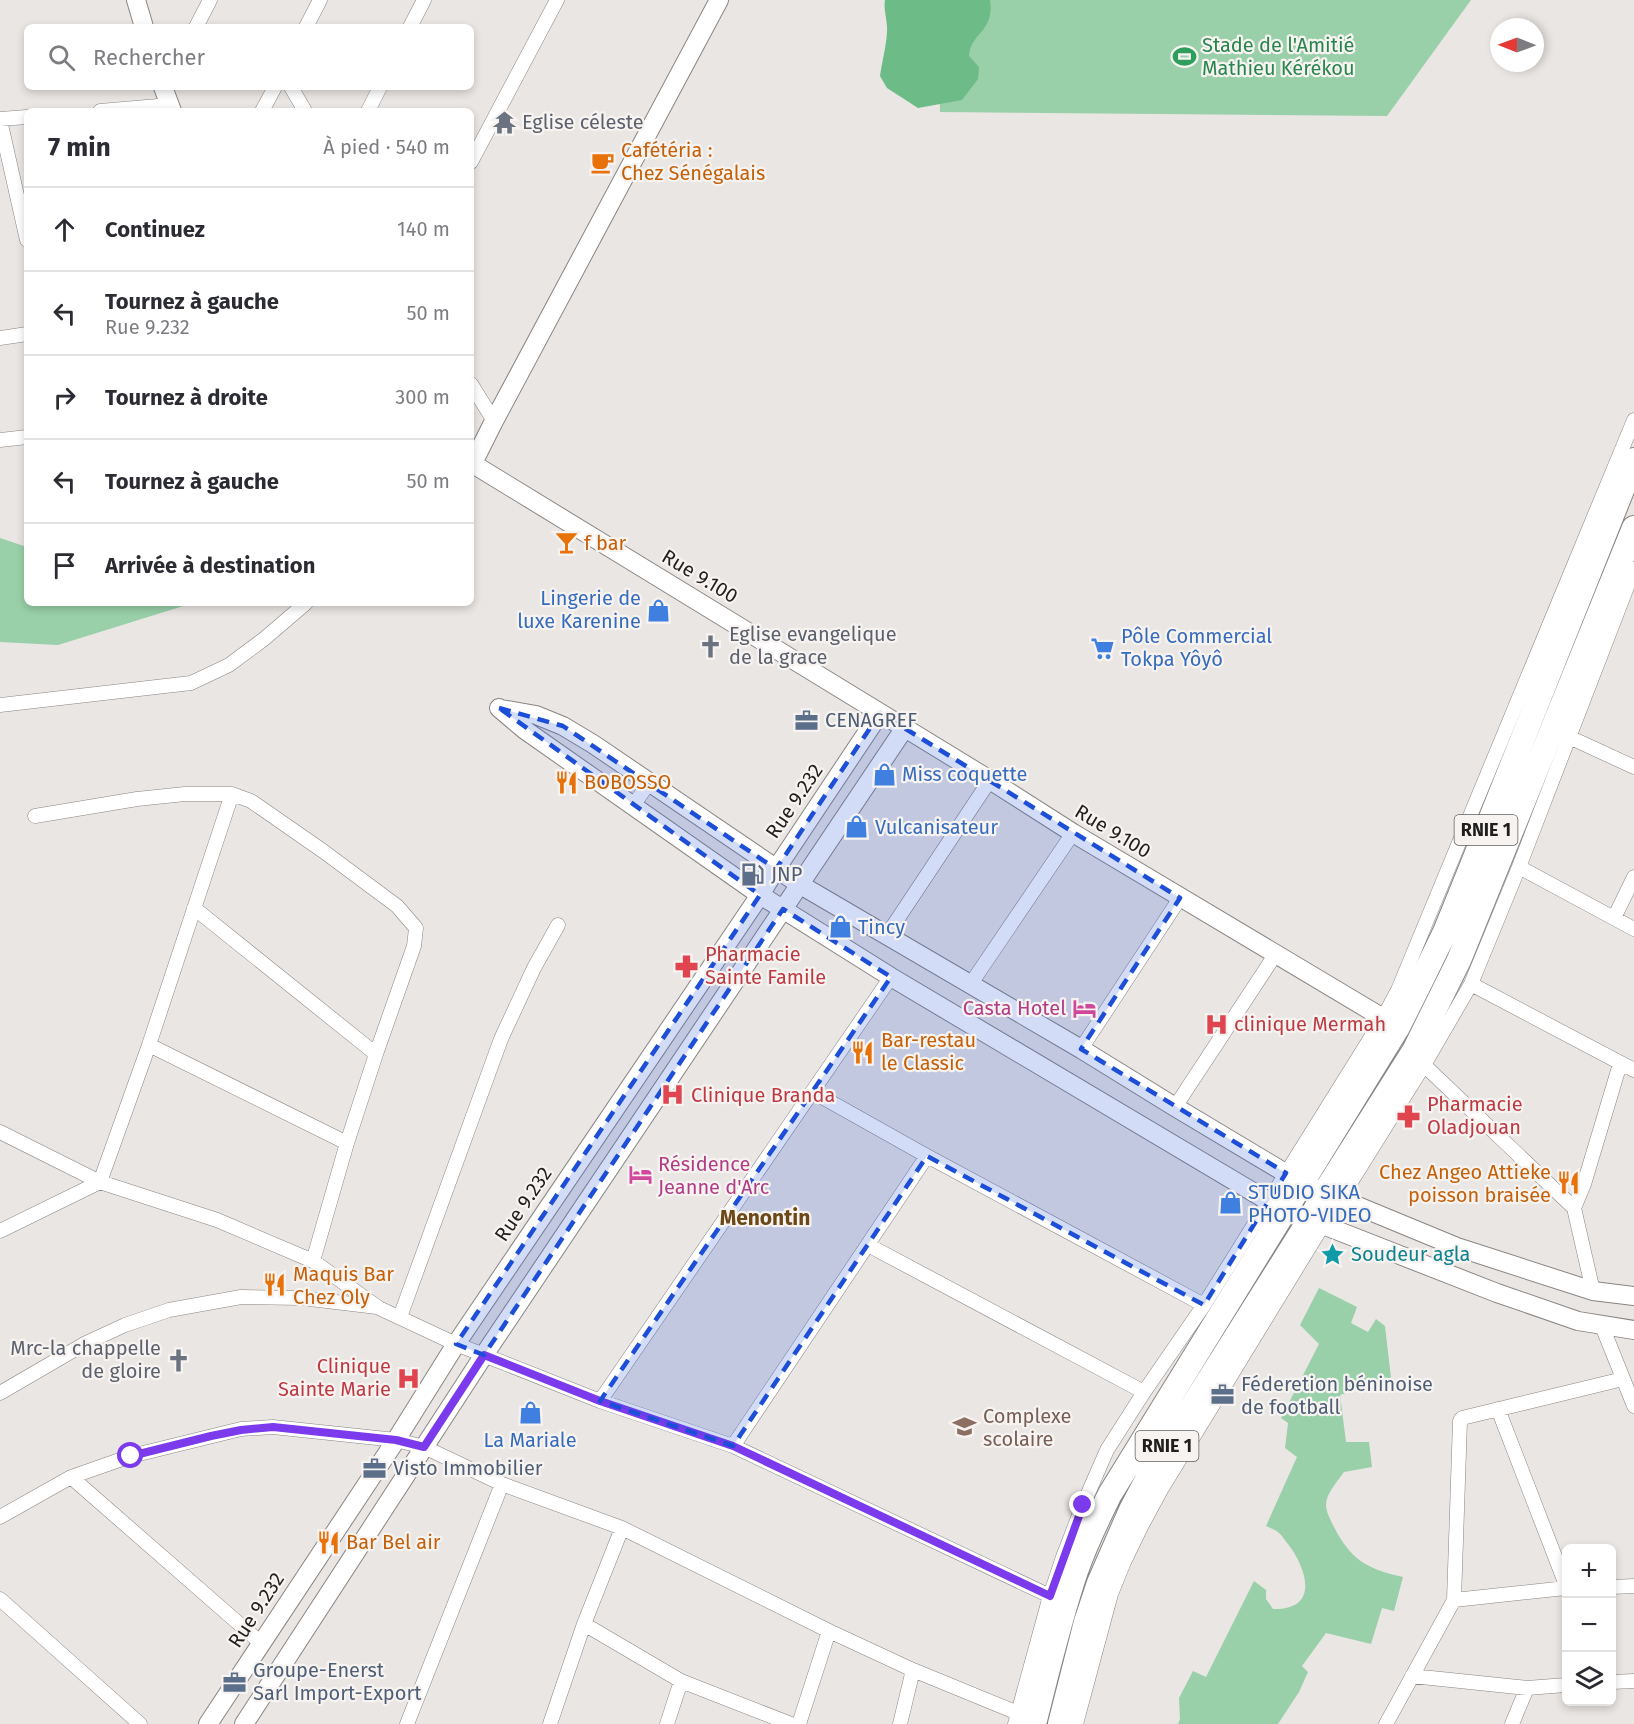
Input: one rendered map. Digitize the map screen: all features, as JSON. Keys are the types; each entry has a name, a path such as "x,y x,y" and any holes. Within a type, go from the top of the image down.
{"highway":[{"name":"RNIE 1","path":"1022,1720 1077,1570 1105,1503 1294,1178 1398,1027 1445,932 1634,460"},
{"name":"RNIE 1","path":"1059,1724 1086,1622 1099,1583 1131,1510 1151,1472 1333,1195 1414,1051 1459,960 1634,528"}],"street":[{"path":"136,0 143,24"},
{"path":"198,24 210,0"},
{"path":"308,24 320,0"},
{"path":"412,24 424,0"},
{"path":"474,156 557,0"},
{"name":"Rue 9.100","path":"474,461 719,0"},
{"path":"164,90 171,108"},
{"path":"264,108 273,90"},
{"path":"293,90 303,108"},
{"path":"370,108 378,90"},
{"path":"24,117 0,120 24,227"},
{"path":"0,338 24,334"},
{"path":"474,389 494,421"},
{"path":"1294,1178 1398,990 1634,420"},
{"path":"0,440 24,437"},
{"name":"Rue 9.100","path":"474,466 880,712 904,729 1180,898 1383,1018"},
{"path":"1333,1195 1424,1065 1471,984 1519,867 1634,569"},
{"path":"0,705 191,683 229,665 302,606"},
{"path":"1634,1296 1593,1291 1457,1247 1294,1178 1081,1049 799,884 563,726 537,715 499,708 525,730 632,807 760,895 891,976 1277,1206 1497,1293 1578,1321 1634,1330"},
{"name":"Rue 9.232","path":"208,1724 396,1440 456,1344 760,895 880,712"},
{"path":"244,1724 484,1355 904,729"},
{"path":"1569,736 1634,767"},
{"path":"887,935 990,780"},
{"path":"632,807 650,783"},
{"path":"0,1232 100,1182 149,1045 232,794"},
{"path":"35,816 137,799 232,794 251,801 323,851 397,906 416,928 414,946 347,1143 313,1261"},
{"path":"970,985 1073,833"},
{"path":"1519,867 1634,929"},
{"path":"1614,918 1634,877"},
{"path":"1081,1049 1180,898"},
{"path":"194,908 376,1054"},
{"path":"400,1317 501,1039 534,968 558,925"},
{"path":"1175,1107 1275,955"},
{"path":"600,1401 891,976"},
{"path":"1471,984 1634,1070"},
{"path":"149,1045 347,1143"},
{"path":"1574,1208 1584,1184 1620,1064"},
{"path":"1424,1065 1574,1208 1593,1291"},
{"path":"813,1092 1204,1305"},
{"path":"0,1132 100,1182 216,1220 313,1261 379,1308 456,1344 600,1401 733,1446 1050,1596"},
{"path":"733,1446 927,1156"},
{"path":"0,1517 71,1477 131,1456 241,1430 273,1427 396,1440 424,1447 501,1484 622,1528 829,1631 1022,1720 1050,1596 1083,1505 1107,1450 1204,1305 1277,1206"},
{"path":"1076,1724 1111,1594 1133,1544 1162,1488 1316,1223"},
{"path":"867,1245 1144,1392"},
{"path":"0,1393 86,1343 125,1325 169,1310 241,1297 302,1298 379,1308"},
{"path":"1602,1326 1634,1406"},
{"path":"1386,1724 1454,1600 1460,1421 1462,1418 1623,1379"},
{"path":"1498,1408 1562,1576"},
{"path":"71,1477 261,1643"},
{"path":"407,1724 501,1484"},
{"path":"550,1724 584,1624 622,1528"},
{"path":"1616,1587 1634,1586"},
{"path":"1454,1600 1562,1587"},
{"path":"0,1599 140,1724"},
{"path":"584,1624 681,1681 791,1724"},
{"path":"798,1724 829,1631"},
{"path":"900,1724 913,1670"},
{"path":"1412,1676 1527,1688 1562,1685"},
{"path":"667,1724 681,1681"},
{"path":"1616,1682 1634,1681"},
{"path":"1512,1724 1527,1688"}],"highlighted area":[{"path":"499,708 563,726 776,869 880,713 1180,898 1081,1049 1286,1173 1204,1305 927,1156 733,1446 600,1401 891,977 783,909 484,1355 456,1344 760,895"}],"green space":[{"path":"885,0 990,0 989,19 970,48 969,56 979,67 978,79 962,100 918,108 887,88 880,76 887,33"},
{"name":"Stade de l'Amitié Mathieu Kérékou","path":"937,0 1471,0 1387,116 940,112"},
{"path":"0,538 24,546 24,606 183,606 58,645 0,642"},
{"path":"1319,1288 1357,1307 1351,1323 1368,1332 1376,1319 1385,1326 1391,1378 1340,1395 1346,1442 1369,1442 1372,1467 1344,1472 1330,1492 1326,1505 1340,1538 1354,1555 1370,1566 1403,1577 1394,1611 1382,1608 1371,1644 1326,1633 1302,1666 1308,1672 1299,1692 1278,1724 1178,1724 1180,1719 1179,1698 1193,1671 1206,1677 1254,1581 1266,1590 1266,1599 1273,1609 1288,1608 1298,1603 1303,1595 1304,1576 1295,1554 1280,1534 1266,1526 1297,1457 1285,1448 1288,1423 1281,1418 1319,1344 1300,1325"}],"place":[{"name":"Stade de l'Amitié Mathieu Kérékou","path":"1184,56"},
{"name":"Eglise céleste","path":"504,122"},
{"name":"Cafétéria : Chez Sénégalais","path":"603,162"},
{"name":"f bar","path":"566,543"},
{"name":"Lingerie de luxe Karenine","path":"659,610"},
{"name":"Eglise evangelique de la grace","path":"711,646"},
{"name":"Pôle Commercial Tokpa Yôyô","path":"1103,648"},
{"name":"CENAGREF","path":"807,720"},
{"name":"Miss coquette","path":"884,774"},
{"name":"BOBOSSO","path":"566,782"},
{"name":"Vulcanisateur","path":"857,827"},
{"name":"JNP","path":"753,874"},
{"name":"Tincy","path":"840,927"},
{"name":"Pharmacie Sainte Famile","path":"687,966"},
{"name":"Casta Hotel","path":"1084,1008"},
{"name":"clinique Mermah","path":"1216,1024"},
{"name":"Bar-restau le Classic","path":"863,1052"},
{"name":"Clinique Branda","path":"673,1095"},
{"name":"Pharmacie Oladjouan","path":"1409,1116"},
{"name":"Résidence Jeanne d'Arc","path":"640,1175"},
{"name":"Chez Angeo Attieke poisson braisée","path":"1569,1183"},
{"name":"STUDIO SIKA PHOTO-VIDEO","path":"1230,1203"},
{"name":"Soudeur agla","path":"1333,1254"},
{"name":"Maquis Bar Chez Oly","path":"275,1285"},
{"name":"Mrc-la chappelle de gloire","path":"179,1360"},
{"name":"Clinique Sainte Marie","path":"409,1378"},
{"name":"Féderetion béninoise de football","path":"1223,1395"},
{"name":"La Mariale","path":"530,1413"},
{"name":"Complexe scolaire","path":"965,1427"},
{"name":"Visto Immobilier","path":"375,1468"},
{"name":"Bar Bel air","path":"328,1542"},
{"name":"Groupe-Enerst Sarl Import-Export","path":"235,1682"}],"district":[{"name":"Menontin","path":"765,1218"}],"route":[{"path":"131,1456 211,1436 273,1427 396,1440 424,1447 484,1355 600,1401 733,1446 1050,1596 1083,1505"}]}
